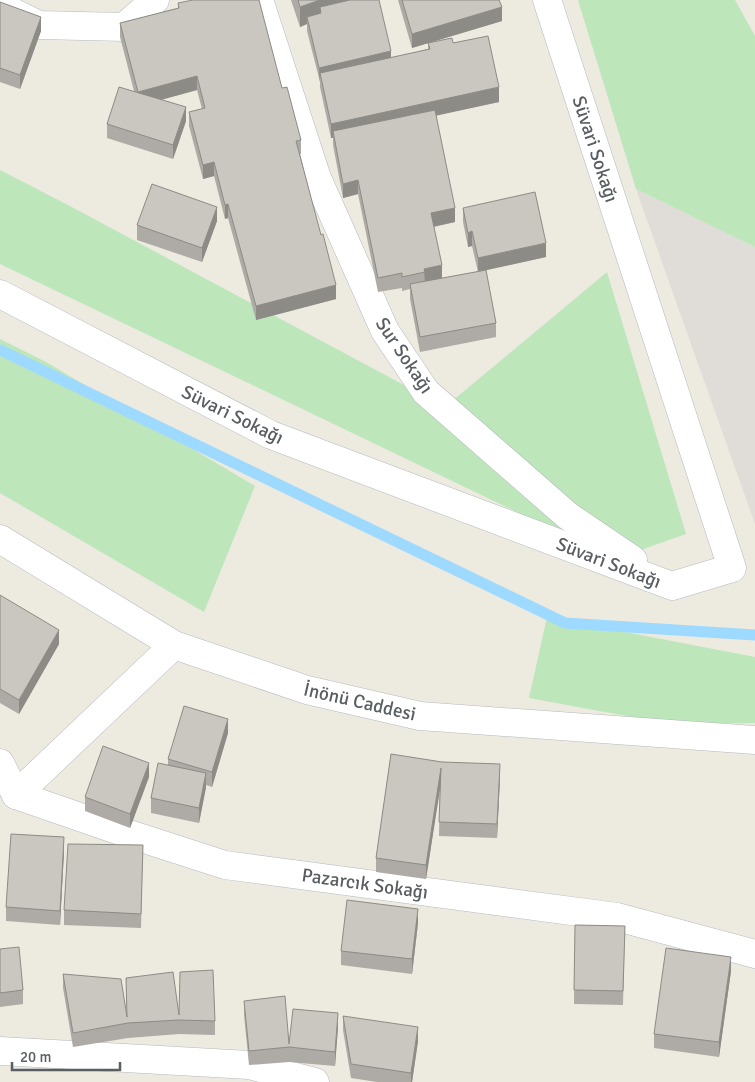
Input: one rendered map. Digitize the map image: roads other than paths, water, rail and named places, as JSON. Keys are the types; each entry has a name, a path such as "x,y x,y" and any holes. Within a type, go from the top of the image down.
{"street":[{"path":"0,6 39,25 124,26 155,0"},
{"name":"Sur Sokağı","path":"259,0 317,178 385,331 426,392 568,516 672,586"},
{"name":"Süvari Sokağı","path":"0,294 271,435 672,586 732,568 547,0"},
{"name":"İnönü Caddesi","path":"0,539 174,645 308,690 420,716 755,740"},
{"path":"0,763 16,795 174,645"},
{"name":"Pazarcık Sokağı","path":"16,795 225,865 616,917 755,954"},
{"path":"0,1051 249,1065 315,1082"}],"waterway":[{"path":"0,350 565,623 755,635"}]}
